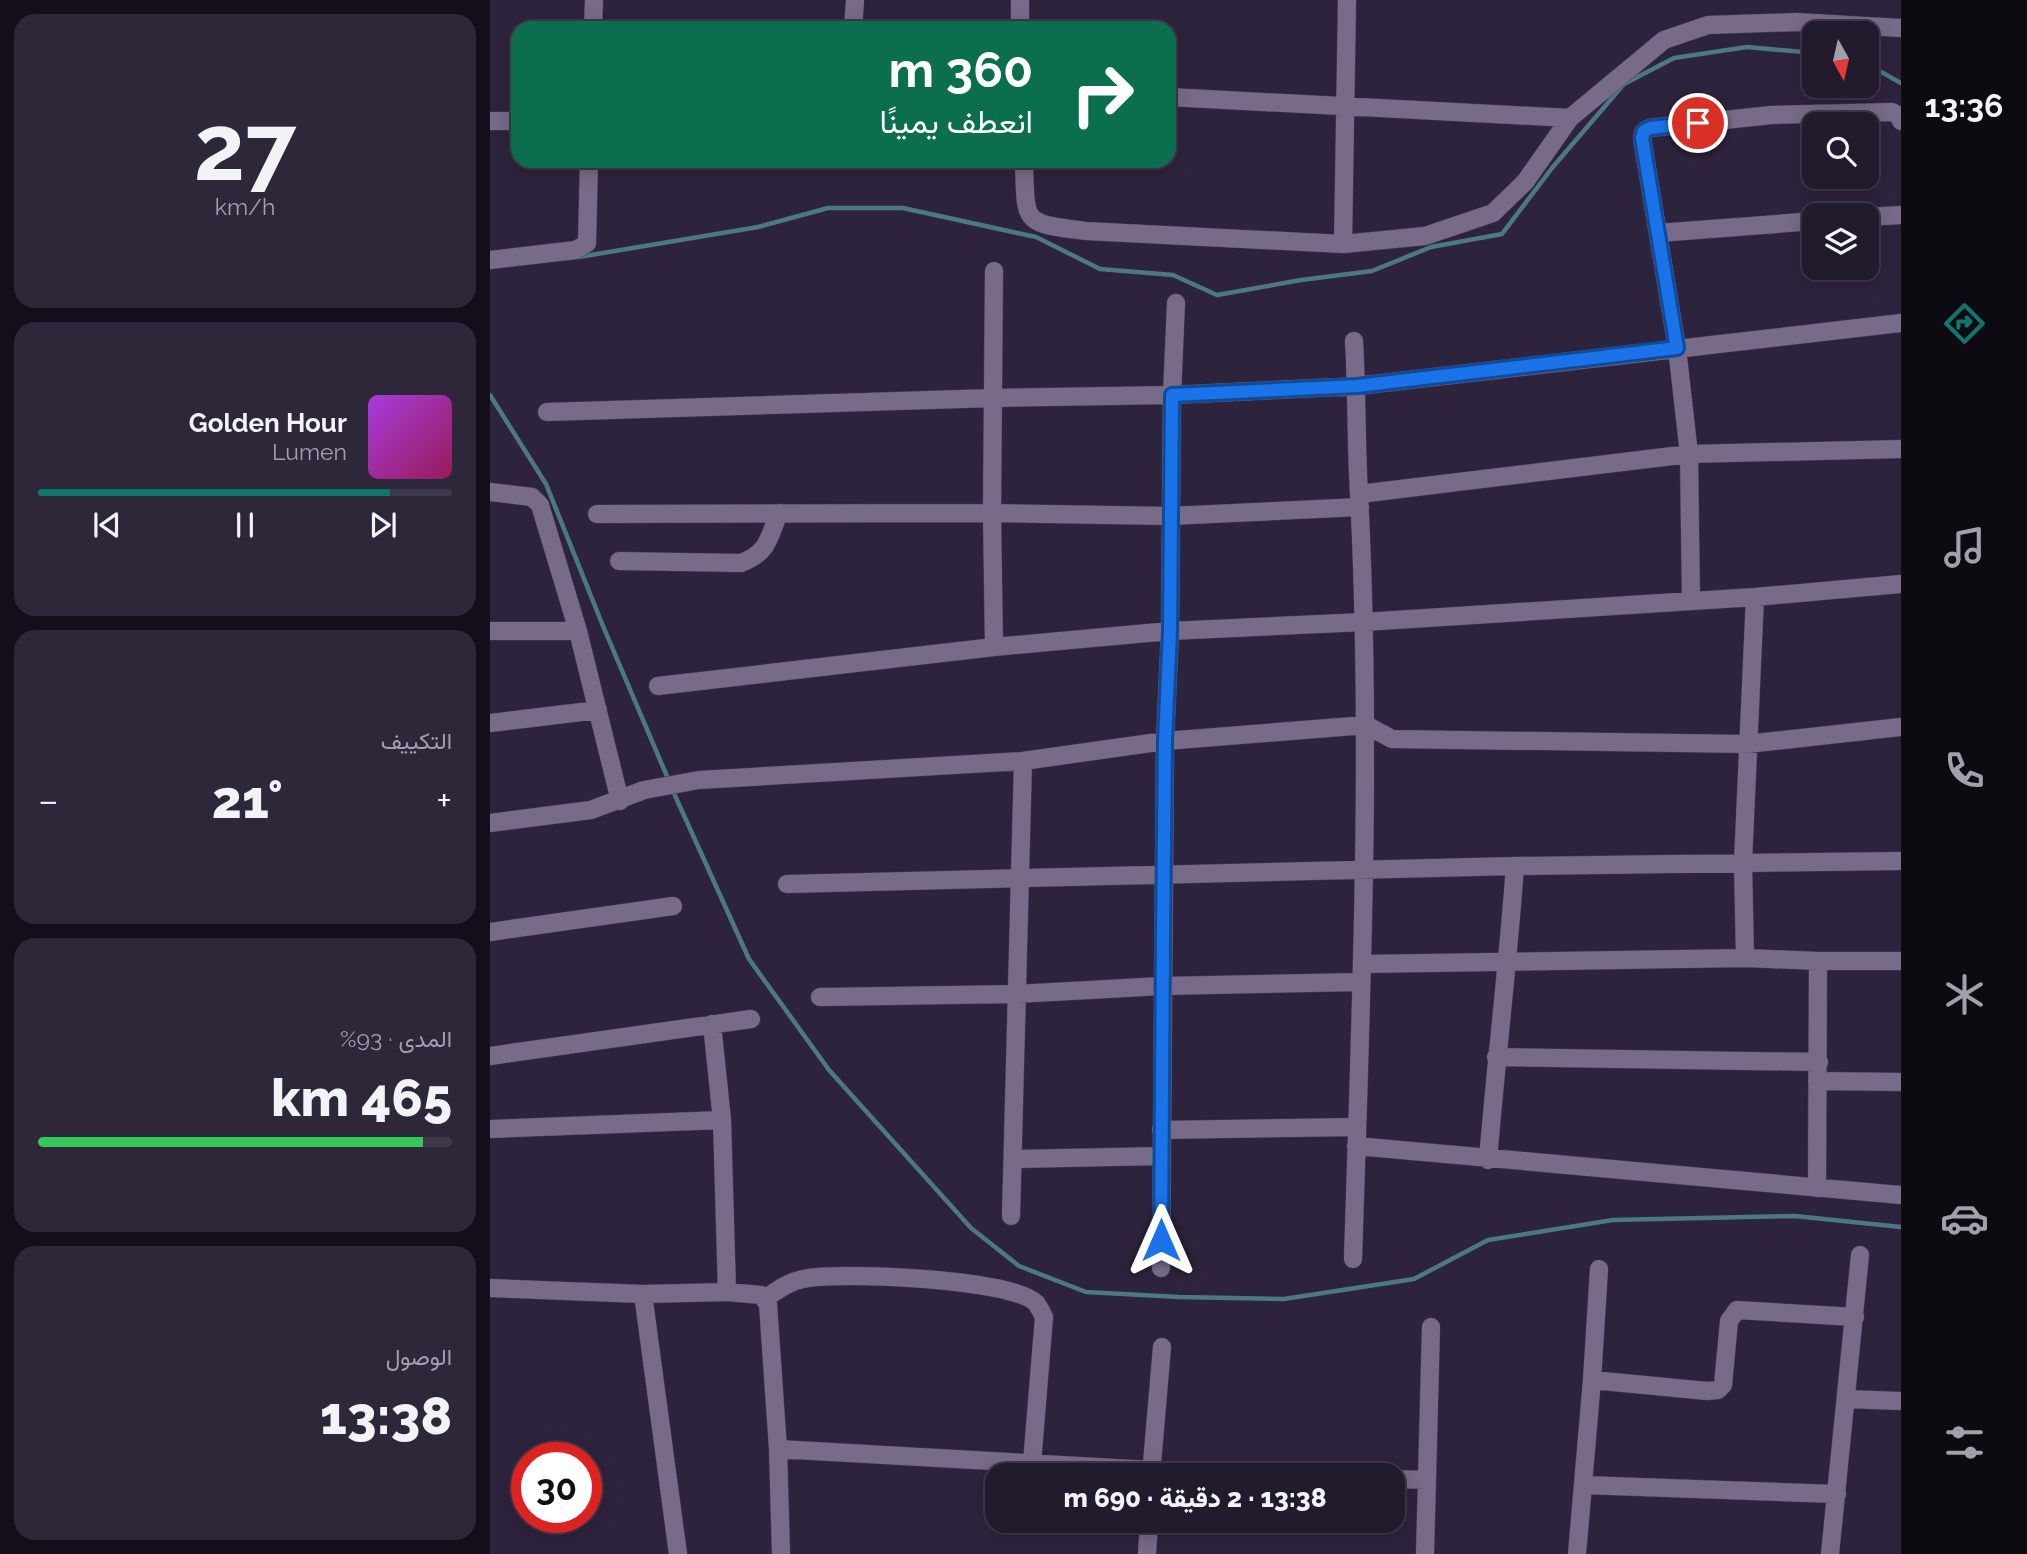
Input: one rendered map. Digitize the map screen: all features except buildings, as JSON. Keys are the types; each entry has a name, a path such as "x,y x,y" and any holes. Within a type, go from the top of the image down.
{"street":[{"path":"593,21 594,0"},
{"path":"854,21 855,0"},
{"path":"1020,0 1020,21"},
{"path":"1343,244 1347,0"},
{"path":"1024,168 1026,209 1035,221 1044,226 1086,231 1343,244 1424,236 1493,213 1525,182 1570,118 1664,40 1708,25 1797,22 1901,28"},
{"path":"1176,97 1570,118"},
{"path":"1691,601 1689,454 1677,348 1642,138 1644,131 1650,128 1771,115 1892,112 1898,115 1901,121"},
{"path":"490,121 511,121"},
{"path":"490,260 576,250 584,246 587,243 589,168"},
{"path":"1879,216 1901,215"},
{"path":"1658,233 1802,222"},
{"path":"994,271 992,513 995,646"},
{"path":"1161,1268 1165,741 1170,631 1175,303"},
{"path":"547,412 1172,395 1357,386 1901,323"},
{"path":"1353,1259 1365,871 1366,725 1354,341"},
{"path":"597,513 1170,516 1359,500 1689,454 1901,449"},
{"path":"490,492 532,497 538,502 578,631 620,801"},
{"path":"620,561 741,563 757,557 765,546 779,513"},
{"path":"658,686 995,646 1170,631 1364,622 1755,597 1901,584"},
{"path":"1745,958 1743,862 1755,597"},
{"path":"490,631 578,631"},
{"path":"490,723 598,710"},
{"path":"490,822 591,810 644,790 699,780 1023,761 1165,741 1366,725 1392,739 1748,744 1901,727"},
{"path":"1011,1216 1023,761"},
{"path":"788,884 1515,866 1901,861"},
{"path":"1488,1160 1515,866"},
{"path":"490,932 673,906"},
{"path":"821,997 1016,994 1362,973 1508,960 1745,958 1901,961"},
{"path":"1817,1188 1818,961"},
{"path":"490,1056 751,1019"},
{"path":"712,1024 722,1120 727,1292"},
{"path":"1496,1057 1818,1072 1901,1082"},
{"path":"490,1129 722,1120"},
{"path":"1161,1130 1357,1127"},
{"path":"1356,1146 1488,1160 1633,1170 1901,1195"},
{"path":"1013,1158 1161,1156"},
{"path":"1830,1554 1860,1255"},
{"path":"1577,1554 1599,1269"},
{"path":"765,1298 787,1283 801,1279 871,1275 965,1283 1024,1296 1036,1303 1044,1317 1032,1463 778,1449"},
{"path":"490,1288 643,1294 727,1292 761,1295 765,1298 768,1304 778,1449 781,1554"},
{"path":"643,1294 678,1554"},
{"path":"1592,1380 1718,1390 1723,1385 1729,1321 1737,1310 1855,1317"},
{"path":"1425,1554 1431,1327"},
{"path":"1152,1463 1162,1347"},
{"path":"1846,1399 1901,1401"},
{"path":"1405,1479 1427,1480"},
{"path":"1583,1485 1837,1494"},
{"path":"1147,1554 1148,1533"}],"waterway":[{"path":"579,257 758,227 828,208 903,208 1036,237 1100,269 1173,275 1217,295 1372,271 1431,247 1502,234 1552,168 1624,84 1674,58 1747,47 1802,52"},
{"path":"1880,71 1901,83"},
{"path":"490,395 546,484 669,781"},
{"path":"672,789 749,959 829,1070 971,1228 1019,1266 1086,1292 1284,1299 1414,1279 1488,1240 1613,1220 1795,1216 1901,1227"}],"route":[{"path":"1161,1240 1165,741 1170,631 1172,395 1357,386 1677,348 1642,138 1644,131 1650,128 1698,123"}]}
